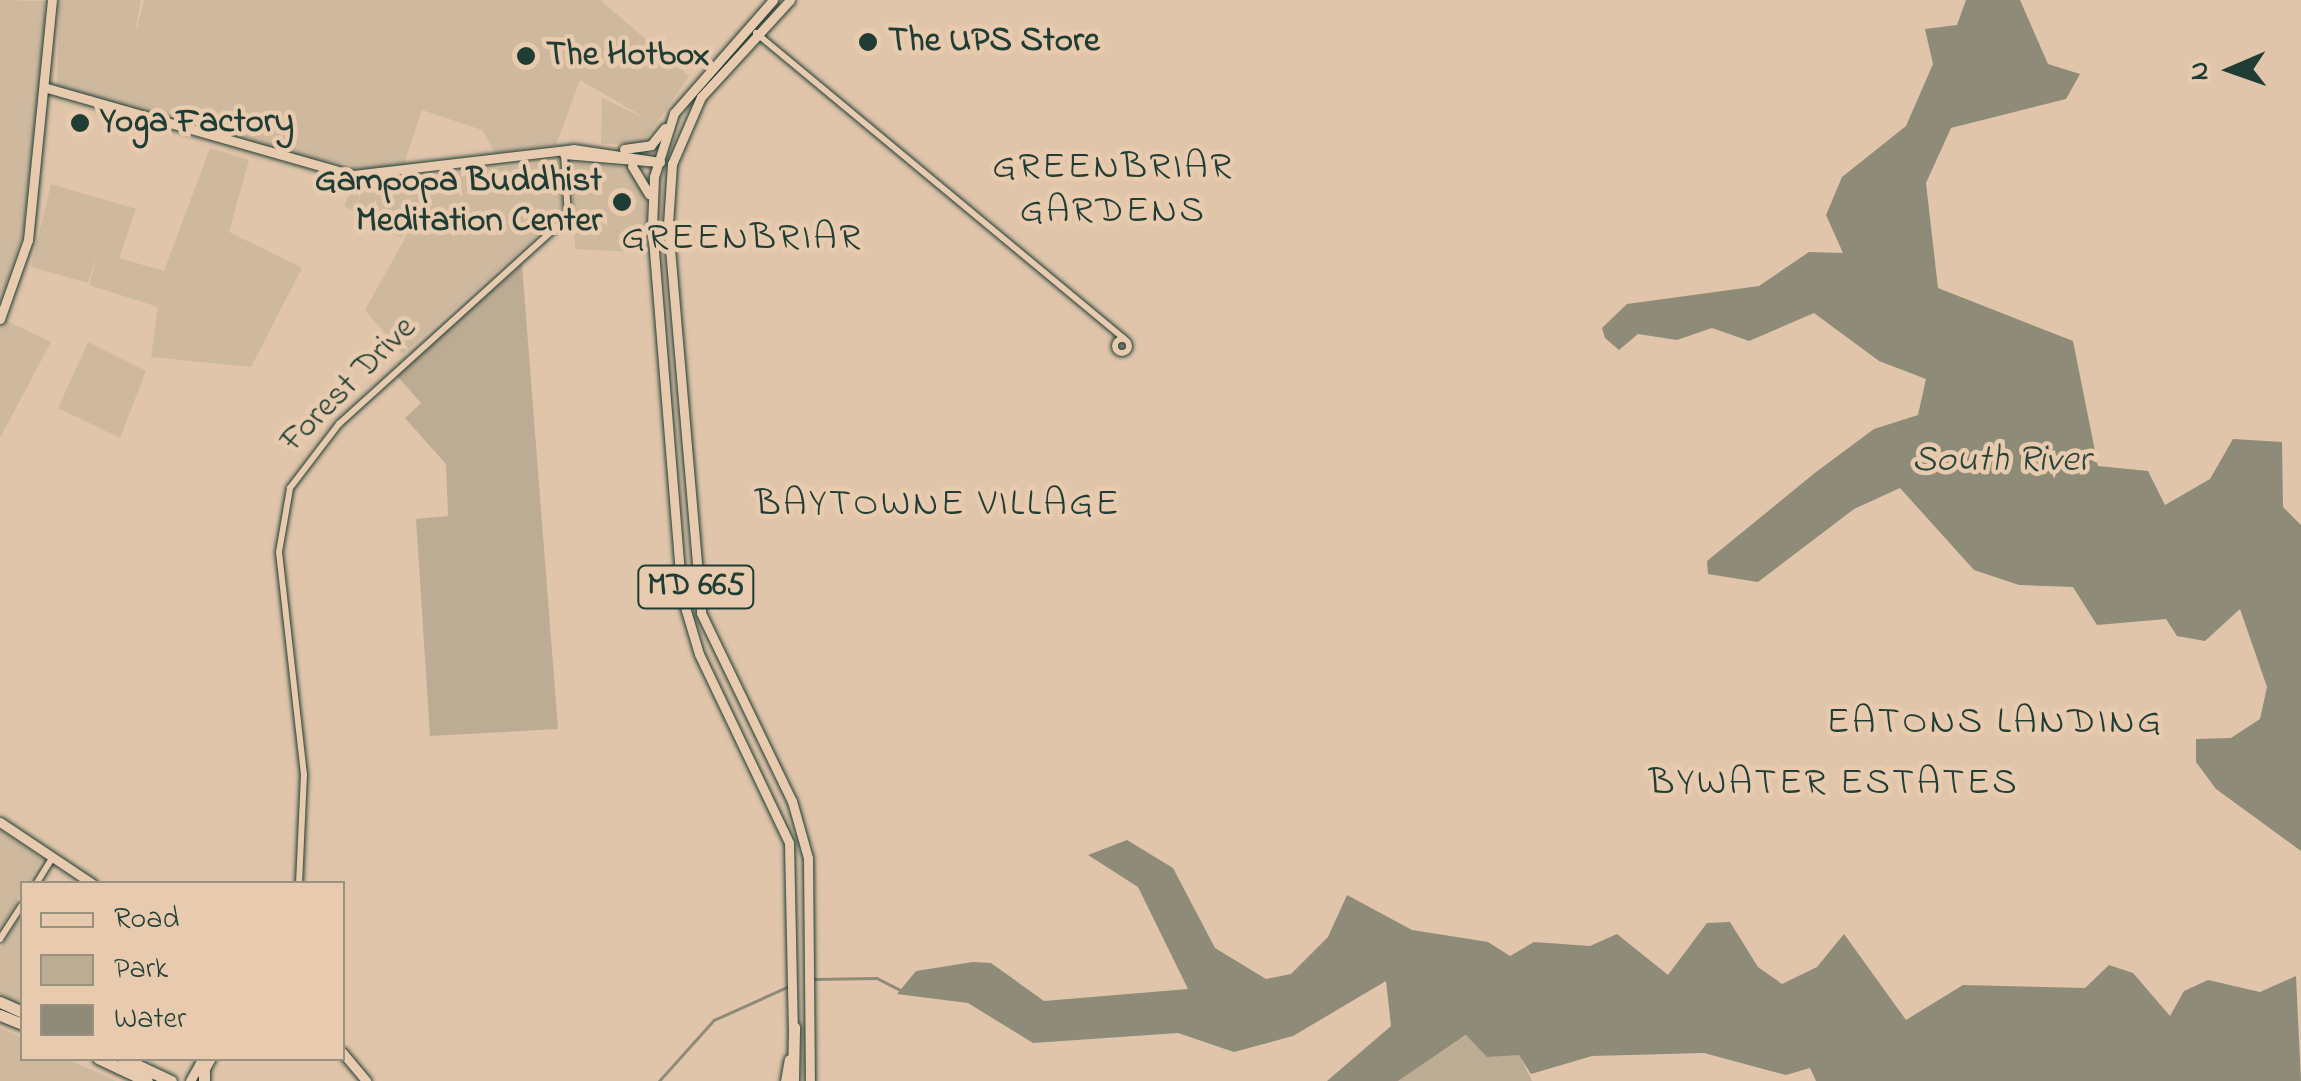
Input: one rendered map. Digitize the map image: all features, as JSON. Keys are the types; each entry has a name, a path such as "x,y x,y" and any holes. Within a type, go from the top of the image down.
{"highway":[{"name":"MD 665","path":"794,1024 794,1081"},
{"path":"104,1061 147,1081"},
{"path":"128,1061 171,1081"}],"main road":[{"path":"0,319 28,240 48,88 52,0"},
{"path":"748,26 774,0"},
{"path":"757,34 788,1"},
{"name":"MD 665","path":"748,26 674,113 659,162 652,206 682,598 699,654 784,826 794,961 794,1024"},
{"name":"MD 665","path":"757,34 700,98 672,164 668,226 694,572 714,649 800,821 811,952 810,1081"},
{"path":"48,88 352,175 564,154 614,154 672,164"},
{"path":"614,154 651,145 674,113"},
{"path":"614,154 640,170 652,206"},
{"path":"0,822 89,881"},
{"path":"785,1081 794,1024"},
{"path":"345,1056 366,1081"},
{"path":"190,1081 202,1073"}],"street":[{"path":"748,26 1121,340"},
{"name":"Forest Drive","path":"298,881 304,774 279,552 290,488 338,424 568,216 564,154"},
{"path":"38,881 54,857"},
{"path":"0,939 20,908"}],"shaded area":[{"path":"0,0 45,1 45,40 23,233 0,302"},
{"path":"59,0 141,0 134,38 144,0 600,0 689,76 643,143 601,144 602,98 647,119 580,80 556,145 495,153 482,130 422,110 406,158 411,186 412,178 558,161 563,212 403,354 365,310 413,224 401,238 344,206 356,180 350,164 279,155 57,86"},
{"path":"210,148 249,160 229,232 302,268 251,367 151,357 158,307 89,285 98,252 88,283 31,267 51,184 136,209 119,258 164,271"},
{"path":"572,163 628,167 645,181 649,253 575,249"},
{"path":"3,319 51,342 0,438 0,326"},
{"path":"88,342 146,371 120,438 58,408"},
{"path":"0,830 42,859 29,881 20,881 20,895 0,928"},
{"path":"20,917 20,1007 0,997 0,949"},
{"path":"0,1028 20,1037 20,1061 71,1061 116,1081 0,1081"}],"green space":[{"path":"522,264 558,729 430,736 416,519 448,516 446,464 405,418 421,403 397,376"},
{"path":"1467,1035 1487,1057 1519,1054 1532,1081 1398,1081"}],"water":[{"name":"South River","path":"1966,0 2020,0 2048,64 2080,74 2066,99 1951,128 1926,183 1938,288 2073,341 2098,466 2148,471 2165,505 2210,479 2233,439 2282,442 2283,507 2301,525 2301,851 2216,789 2196,762 2196,739 2231,738 2260,719 2267,687 2240,609 2205,641 2177,636 2166,619 2097,625 2073,587 2019,585 1974,570 1900,488 1854,509 1758,582 1708,574 1707,561 1816,472 1874,429 1918,415 1926,379 1879,361 1814,313 1749,341 1712,328 1677,340 1638,334 1619,350 1605,338 1602,328 1627,304 1759,286 1809,252 1843,253 1826,215 1842,177 1906,126 1933,64 1925,29 1957,25"},
{"path":"1127,840 1173,868 1215,948 1266,979 1291,974 1328,937 1347,895 1412,930 1488,942 1510,956 1534,942 1590,946 1617,934 1668,975 1707,923 1730,922 1758,967 1782,984 1817,967 1844,934 1906,1020 1963,985 2085,988 2109,965 2133,973 2170,1016 2184,991 2208,980 2260,992 2296,976 2301,1081 1816,1081 1810,1068 1786,1075 1704,1053 1592,1056 1531,1074 1519,1055 1487,1057 1466,1035 1398,1081 1327,1081 1391,1026 1386,981 1293,1036 1234,1052 1178,1033 1033,1043 968,1003 897,994 916,971 973,962 991,963 1044,1001 1188,989 1138,887 1088,855"}],"waterway":[{"path":"814,979 877,978 899,989"},
{"path":"659,1081 714,1020 787,987"}],"place":[{"name":"The UPS Store","path":"868,42"},
{"name":"The Hotbox","path":"526,56"},
{"name":"Yoga Factory","path":"80,123"},
{"name":"Gampopa Buddhist Meditation Center","path":"622,202"}],"district":[{"name":"GREENBRIAR GARDENS","path":"1113,190"},
{"name":"GREENBRIAR","path":"742,240"},
{"name":"BAYTOWNE VILLAGE","path":"938,506"},
{"name":"EATONS LANDING","path":"1995,724"},
{"name":"BYWATER ESTATES","path":"1834,785"}]}
